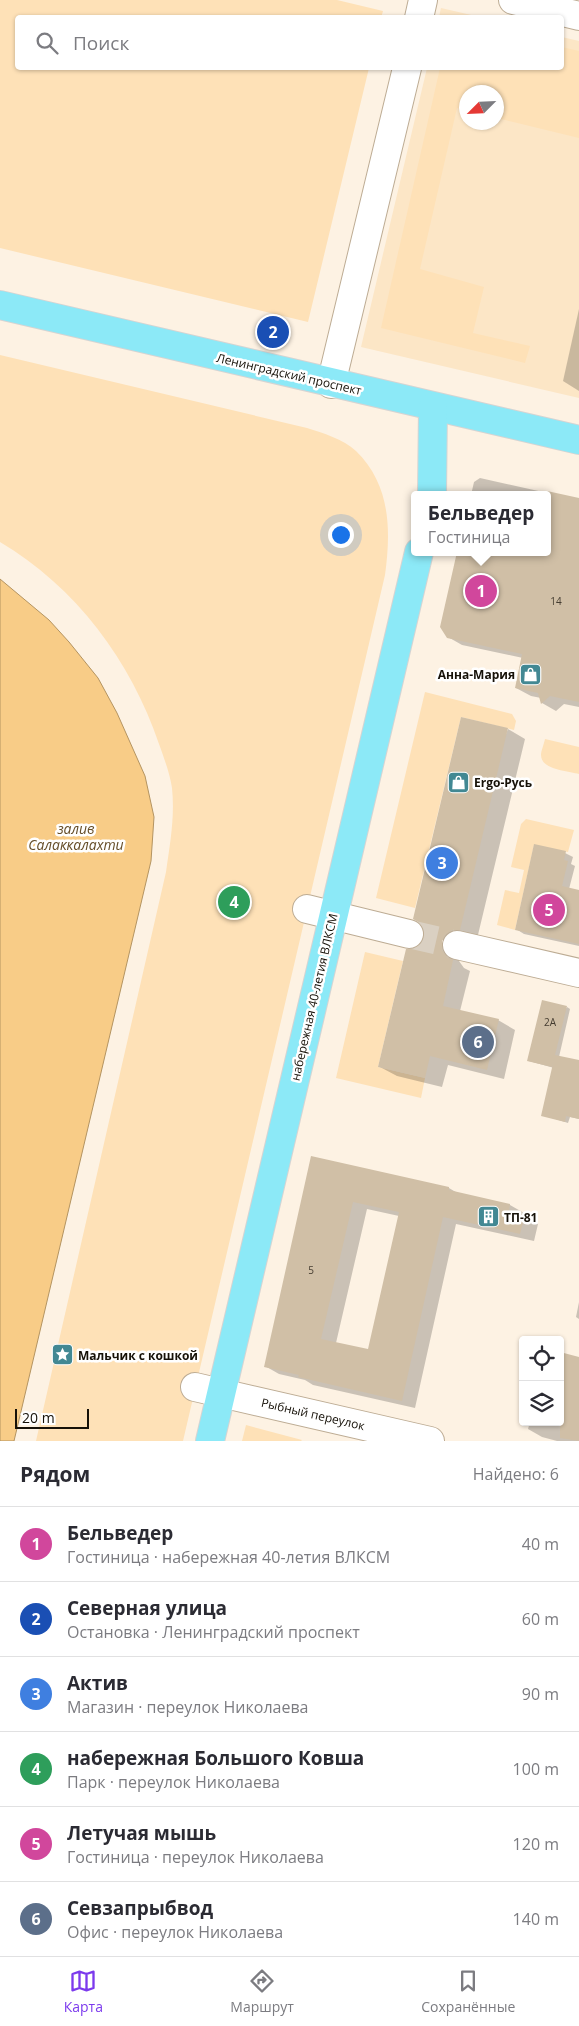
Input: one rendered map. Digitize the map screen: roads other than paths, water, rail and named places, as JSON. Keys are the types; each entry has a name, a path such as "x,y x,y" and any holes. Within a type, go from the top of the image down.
{"main road":[{"name":"Ленинградский проспект","path":"0,305 331,384 579,440"},
{"path":"432,491 434,407"},
{"name":"набережная 40-летия ВЛКСМ","path":"210,1441 418,556"}],"street":[{"path":"420,15 423,0"},
{"path":"512,0 579,16"},
{"path":"331,384 406,70"},
{"path":"307,909 333,917 409,934"},
{"path":"457,945 579,973"},
{"name":"Рыбный переулок","path":"195,1387 430,1441"}],"water":[{"name":"залив Салаккалахти","path":"0,579 49,620 98,678 117,713 145,776 154,817 151,861 14,1441 0,1441"}],"tunnel":[{"path":"409,934 457,945"}],"place":[{"name":"Северная улица","path":"273,332"},
{"name":"Бельведер","path":"481,591"},
{"name":"Анна-Мария","path":"531,674"},
{"name":"Ergo-Русь","path":"458,782"},
{"name":"Актив","path":"442,863"},
{"name":"набережная Большого Ковша","path":"234,902"},
{"name":"Летучая мышь","path":"549,910"},
{"name":"Севзапрыбвод","path":"478,1042"},
{"name":"ТП-81","path":"488,1217"},
{"name":"Мальчик с кошкой","path":"62,1355"}]}
